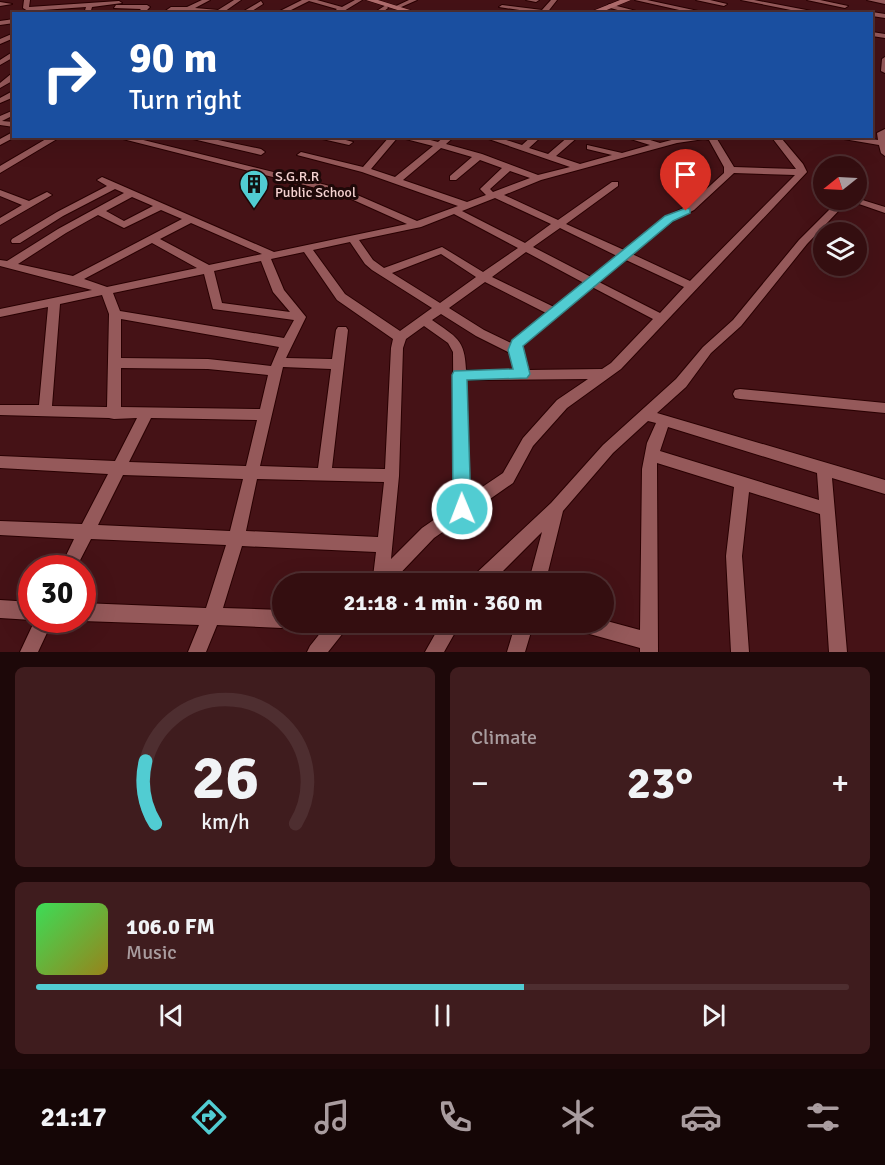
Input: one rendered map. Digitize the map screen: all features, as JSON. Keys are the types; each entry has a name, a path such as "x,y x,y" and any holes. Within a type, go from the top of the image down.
{"street":[{"path":"27,0 27,9 37,11 64,6 90,5 147,7 141,12"},
{"path":"118,5 137,0"},
{"path":"194,10 206,0"},
{"path":"220,12 238,0"},
{"path":"281,12 308,0 342,9"},
{"path":"324,5 334,0"},
{"path":"337,12 360,0 404,12"},
{"path":"370,0 413,12"},
{"path":"397,7 414,0"},
{"path":"499,4 506,0"},
{"path":"529,0 536,0"},
{"path":"544,12 554,0"},
{"path":"600,0 609,8 631,12"},
{"path":"609,8 627,0"},
{"path":"638,0 699,12"},
{"path":"699,0 725,2"},
{"path":"744,0 813,12"},
{"path":"810,0 845,3"},
{"path":"870,0 885,2"},
{"path":"245,12 261,3"},
{"path":"826,12 831,3"},
{"path":"0,4 9,4"},
{"path":"499,4 538,12"},
{"path":"88,12 90,5"},
{"path":"378,12 386,7"},
{"path":"167,12 172,8 210,12"},
{"path":"885,61 885,71"},
{"path":"0,88 12,78"},
{"path":"884,148 881,133 885,131"},
{"path":"0,170 55,138"},
{"path":"194,138 261,152"},
{"path":"318,138 342,148 365,170 466,206"},
{"path":"365,170 393,138"},
{"path":"410,138 479,156 538,178"},
{"path":"397,180 449,138"},
{"path":"490,138 582,167"},
{"path":"523,149 536,138"},
{"path":"550,157 572,138"},
{"path":"632,138 660,146"},
{"path":"0,313 308,250 417,225 538,178 660,146 703,138"},
{"path":"709,138 730,170"},
{"path":"777,138 802,172"},
{"path":"845,138 858,139 884,148"},
{"path":"142,139 352,196 417,225"},
{"path":"590,147 625,156"},
{"path":"301,155 342,148"},
{"path":"453,178 479,156"},
{"path":"509,167 485,189 691,286"},
{"path":"730,170 802,172"},
{"path":"522,374 515,350 517,343 669,219 691,208 729,174 730,170"},
{"path":"389,573 428,533 508,478 528,442 562,404 607,374 802,172"},
{"path":"102,180 270,257"},
{"path":"381,573 392,476 397,348 400,337 615,184"},
{"path":"16,241 60,214 115,185"},
{"path":"0,192 29,206"},
{"path":"4,264 132,193"},
{"path":"0,222 47,195"},
{"path":"867,204 885,210"},
{"path":"98,211 124,225 161,206"},
{"path":"488,573 556,508 596,461 681,383 707,351 737,323 802,242 834,210"},
{"path":"455,211 660,318"},
{"path":"74,280 154,240 190,219"},
{"path":"154,240 208,269 216,306 300,317"},
{"path":"354,240 369,262 480,333 515,350"},
{"path":"385,272 440,249 483,277 554,312"},
{"path":"308,250 341,297 400,337"},
{"path":"196,652 212,615 236,538 277,367 285,343 299,323 300,317 279,292 270,257"},
{"path":"4,264 106,290"},
{"path":"106,290 115,314 114,414"},
{"path":"45,411 54,301"},
{"path":"115,314 192,325 245,339 285,343"},
{"path":"423,319 452,340 459,352 462,509"},
{"path":"324,475 342,330"},
{"path":"116,363 277,367 338,364"},
{"path":"459,375 607,374"},
{"path":"740,394 885,408"},
{"path":"0,410 114,414 264,415"},
{"path":"74,555 146,414"},
{"path":"647,415 885,487"},
{"path":"607,633 649,647 649,469 651,455 664,421"},
{"path":"651,455 828,510"},
{"path":"0,462 251,473 392,476"},
{"path":"824,469 838,652"},
{"path":"740,652 734,556 742,484"},
{"path":"539,573 556,508"},
{"path":"0,528 386,545"},
{"path":"0,609 18,610"},
{"path":"96,612 272,618"},
{"path":"29,652 38,633"},
{"path":"316,652 332,633"},
{"path":"434,652 445,633"},
{"path":"516,652 522,633"}],"place":[{"name":"S.G.R.R Public School","path":"254,210"}],"route":[{"path":"462,509 459,375 522,374 515,350 517,343 669,219 686,211"}]}
